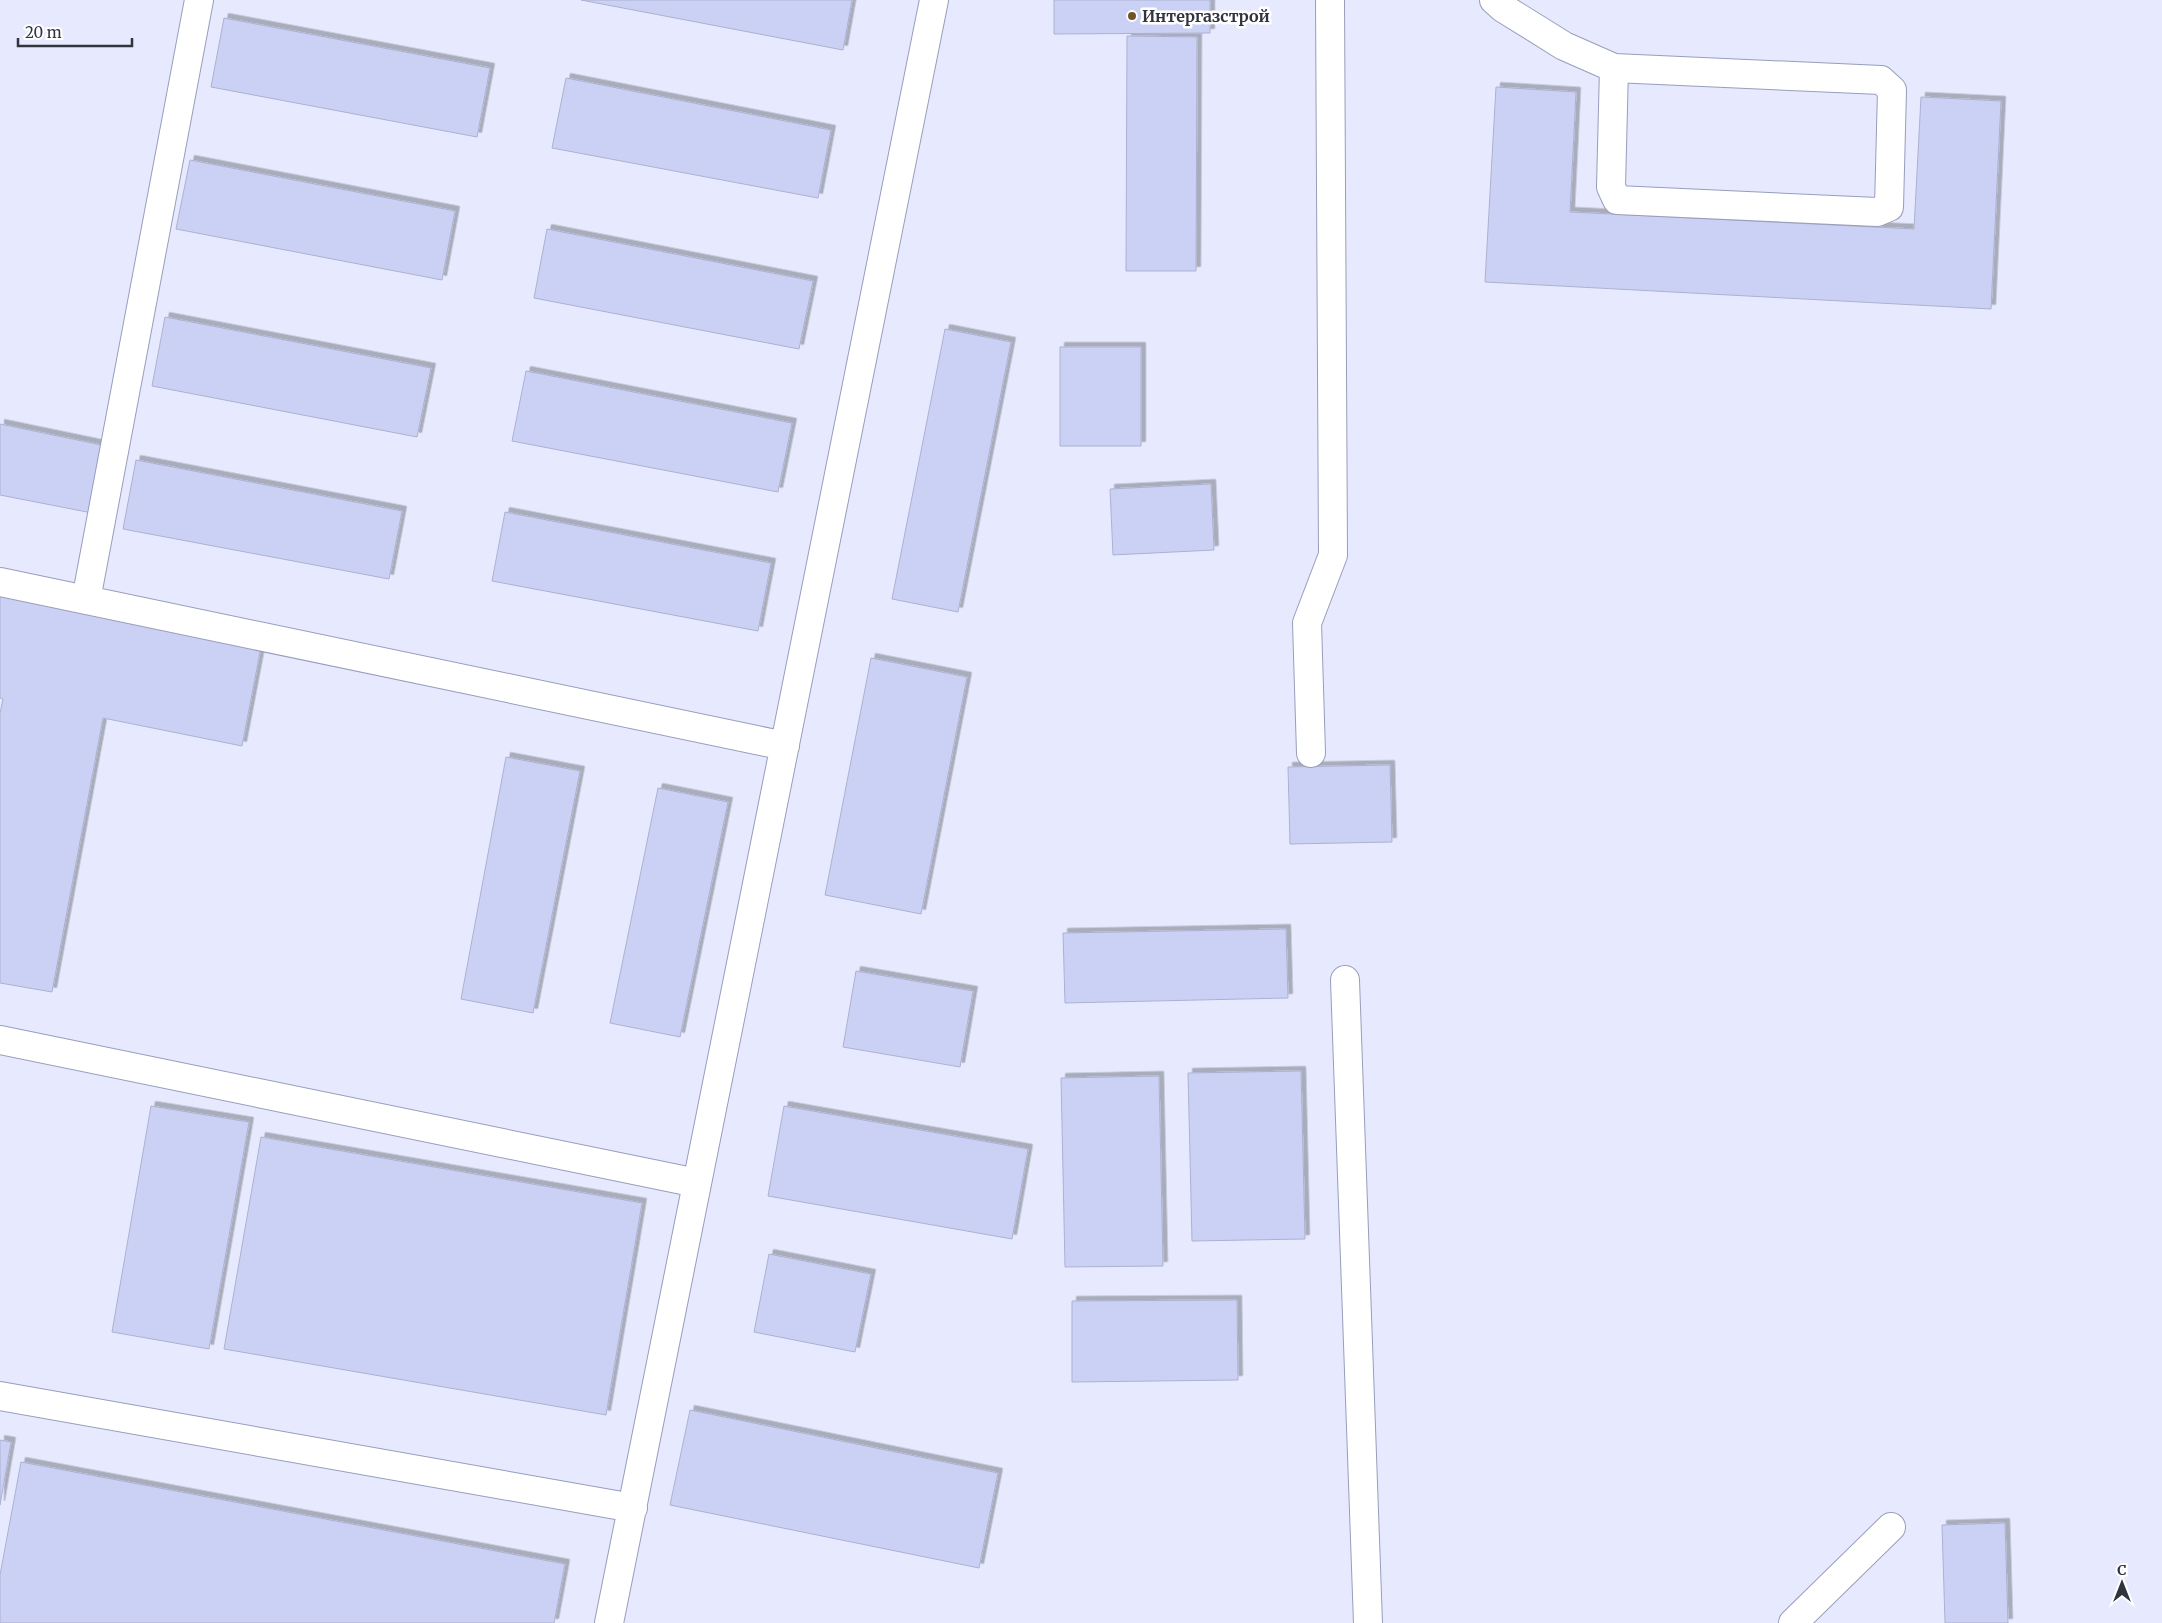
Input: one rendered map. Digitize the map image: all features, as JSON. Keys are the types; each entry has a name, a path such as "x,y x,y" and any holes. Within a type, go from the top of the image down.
{"street":[{"path":"86,600 198,0"},
{"path":"609,1623 934,0"},
{"path":"1311,752 1307,623 1333,555 1330,0"},
{"path":"1494,0 1503,8 1564,46 1614,68 1881,80 1892,90 1889,206 1877,212 1617,200 1611,187 1614,68"},
{"path":"0,582 785,746"},
{"path":"1345,980 1368,1623"},
{"path":"0,1040 697,1183"},
{"path":"0,1396 633,1508"},
{"path":"1793,1623 1891,1528"}],"building":[{"path":"581,0 852,0 843,50"},
{"name":"Интергазстрой","path":"1054,0 1210,0 1210,33 1054,34"},
{"path":"224,18 490,68 477,137 211,87"},
{"path":"1127,36 1197,37 1196,271 1126,271"},
{"path":"566,78 831,130 818,198 552,148"},
{"path":"1496,87 1576,92 1570,212 1914,229 1921,97 2001,101 1991,309 1485,282"},
{"path":"190,160 455,211 442,280 176,229"},
{"path":"547,229 813,281 799,349 534,298"},
{"path":"165,317 431,368 417,437 152,386"},
{"path":"945,329 1011,342 958,612 892,599"},
{"path":"1060,347 1141,347 1141,446 1060,446"},
{"path":"526,371 792,423 778,492 512,441"},
{"path":"0,424 106,446 92,513 0,495"},
{"path":"136,460 402,511 389,579 123,529"},
{"path":"1211,484 1214,550 1113,555 1110,489"},
{"path":"505,512 771,563 758,631 492,581"},
{"path":"0,595 261,647 242,746 103,718 52,992 0,983 0,713 3,699 0,698"},
{"path":"871,658 967,677 921,914 825,895"},
{"path":"506,757 580,771 533,1013 461,999"},
{"path":"1390,765 1392,842 1290,844 1288,767"},
{"path":"658,788 728,802 680,1037 610,1023"},
{"path":"1286,929 1288,998 1065,1003 1063,933"},
{"path":"856,971 973,991 960,1067 843,1047"},
{"path":"1301,1071 1305,1239 1192,1241 1188,1073"},
{"path":"1159,1076 1163,1266 1065,1267 1061,1078"},
{"path":"151,1106 249,1122 209,1349 112,1332"},
{"path":"784,1106 1028,1149 1012,1239 768,1196"},
{"path":"261,1137 642,1203 606,1415 224,1349"},
{"path":"769,1254 871,1274 855,1352 754,1332"},
{"path":"1237,1300 1238,1380 1072,1382 1072,1301"},
{"path":"690,1410 998,1473 979,1568 670,1505"},
{"path":"0,1440 11,1442 0,1505"},
{"path":"21,1462 565,1564 554,1623 0,1623 0,1575"},
{"path":"2005,1523 2008,1623 1945,1623 1942,1525"}],"place":[{"name":"Интергазстрой","path":"1132,16"}]}
